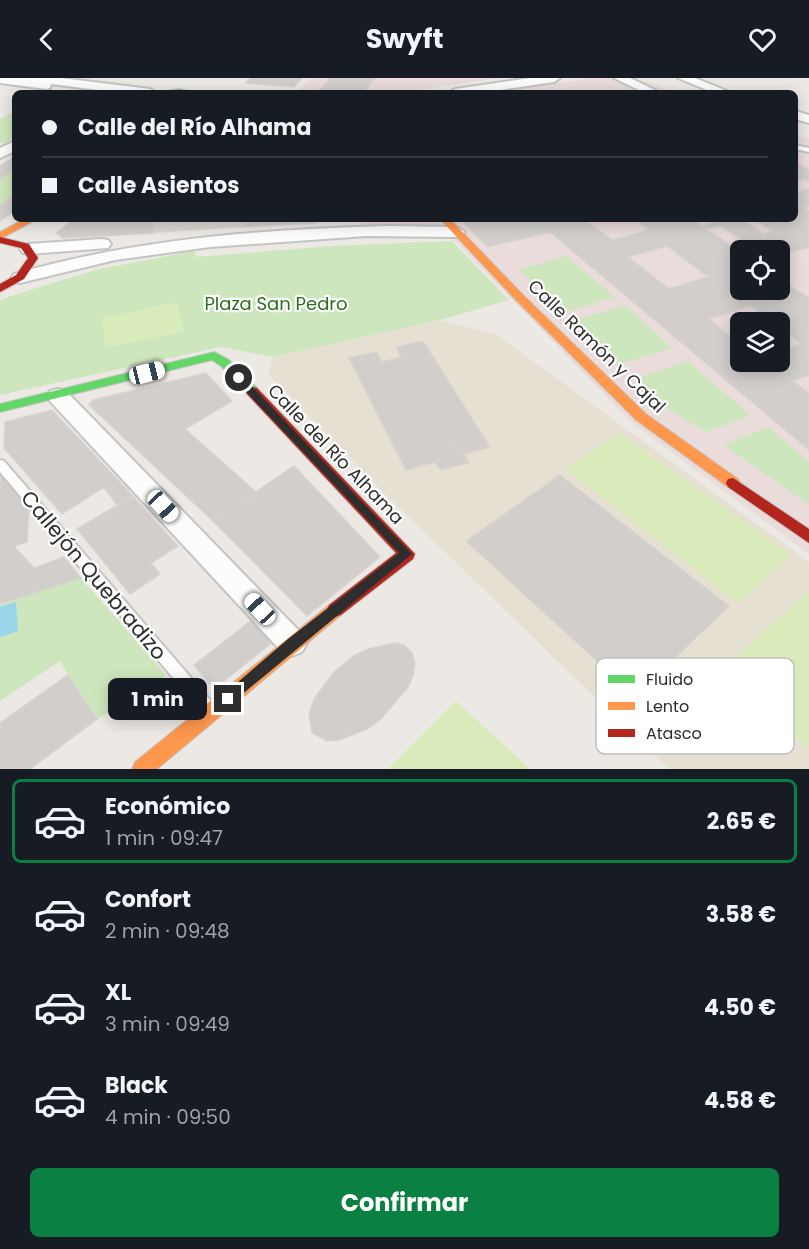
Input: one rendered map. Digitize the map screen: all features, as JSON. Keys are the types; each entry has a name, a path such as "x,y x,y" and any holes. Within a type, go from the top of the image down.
{"street":[{"path":"33,78 127,90"},
{"path":"475,90 554,78"},
{"path":"620,78 648,90"},
{"path":"684,78 718,90"},
{"path":"0,79 77,90"},
{"path":"181,90 204,80 201,90"},
{"path":"0,89 15,81"},
{"path":"0,236 26,222"},
{"path":"25,247 38,222"},
{"path":"403,231 422,222"},
{"name":"Calle Ramón y Cajal","path":"448,222 641,417 809,537"},
{"path":"0,289 20,278 104,255 194,243 315,234 360,226 403,231 457,232"},
{"path":"0,240 25,247 143,241 194,243"},
{"path":"0,297 30,285 90,268 194,243"},
{"path":"20,278 30,267 33,258 25,247"},
{"name":"Calle del Río Alhama","path":"58,396 214,356 225,363 406,554 292,643"},
{"path":"0,408 58,396 292,643 212,713 142,769"}],"lane":[{"name":"Callejón Quebradizo","path":"0,464 212,713"}],"shaded area":[{"path":"311,78 499,78 418,90 299,90"},
{"path":"591,78 635,78 669,90 512,90"},
{"path":"798,136 809,138 809,554 632,423 452,238 369,237 360,222 798,222"},
{"path":"155,222 243,222 242,227 153,233"},
{"path":"440,320 497,335 809,562 809,769 669,769 654,754 794,754 794,658 596,658 596,698 386,495 268,374 273,357"}],"green space":[{"path":"12,113 12,140 6,143 0,143 0,119"},
{"path":"12,171 12,196 0,204 0,179"},
{"name":"Plaza San Pedro","path":"452,241 509,300 440,320 273,357 221,347 0,395 0,301 11,296 95,270 194,251 196,257 332,246"},
{"path":"566,256 615,297 565,312 519,270"},
{"path":"177,302 185,331 106,348 101,318"},
{"path":"625,305 672,348 621,364 574,321"},
{"path":"688,361 750,415 706,432 666,408 634,379"},
{"path":"768,427 809,462 809,505 724,445"},
{"path":"619,433 791,555 738,603 566,469"},
{"path":"81,578 166,675 97,719 60,661 0,701 0,604"},
{"path":"809,591 809,749 794,736 794,658 734,658"},
{"path":"456,701 530,769 388,769"}],"water":[{"path":"16,602 18,631 0,637 0,607"}],"building":[{"path":"251,78 302,78 294,87 246,83"},
{"path":"330,78 375,78 366,90 320,90"},
{"path":"12,159 12,171 0,179 0,166"},
{"path":"798,164 809,170 809,182 805,179 798,181"},
{"path":"809,189 809,206 804,208 809,211 809,247 790,253 790,240 742,240 720,226 707,229 730,245 730,300 790,300 790,286 809,298 809,375 793,381 809,394 809,450 550,232 488,247 462,222 588,222 612,240 649,230 638,222 696,222 702,226 715,222 746,222 764,234 772,231 758,222 798,222 798,192","holes":["667,246 710,276 669,289 628,257"]},
{"path":"12,196 12,212 0,221 0,205"},
{"path":"70,222 155,222 153,233 63,238 56,233"},
{"path":"243,222 318,222 315,223 242,227"},
{"path":"423,341 490,447 460,455 452,442 434,447 442,460 406,470 349,358 376,352 382,362 401,357 396,347"},
{"path":"206,373 232,401 185,429 256,492 213,521 89,405 93,400"},
{"path":"52,410 133,496 117,505 104,487 62,514 4,448 5,422"},
{"path":"452,442 460,455 464,454 469,463 440,470 435,462 442,460 434,447"},
{"path":"294,466 380,557 307,616 213,521"},
{"path":"0,472 29,508 27,542 14,546 34,568 64,557 81,578 0,604"},
{"path":"560,475 729,606 675,658 596,658 596,660 466,541"},
{"path":"133,496 178,546 151,563 160,574 130,594 77,529"},
{"path":"253,619 274,641 214,689 194,665"},
{"path":"395,643 404,645 412,653 415,663 413,676 408,687 381,719 367,729 339,740 327,741 312,733 309,715 314,699 334,672 355,655 368,649"},
{"path":"68,675 97,719 30,769 0,769 0,723"}],"traffic: fast":[{"path":"0,408 214,356 225,363 252,391"}],"traffic: slow":[{"path":"0,236 26,222"},
{"path":"448,222 519,297 641,417 733,483"},
{"path":"142,769 335,610"}],"traffic: jam":[{"path":"0,240 25,246 33,258 20,277 0,289"},
{"path":"252,391 407,554 335,610"},
{"path":"733,483 809,537"}],"route":[{"path":"228,699 292,643 406,554 239,378"}]}
